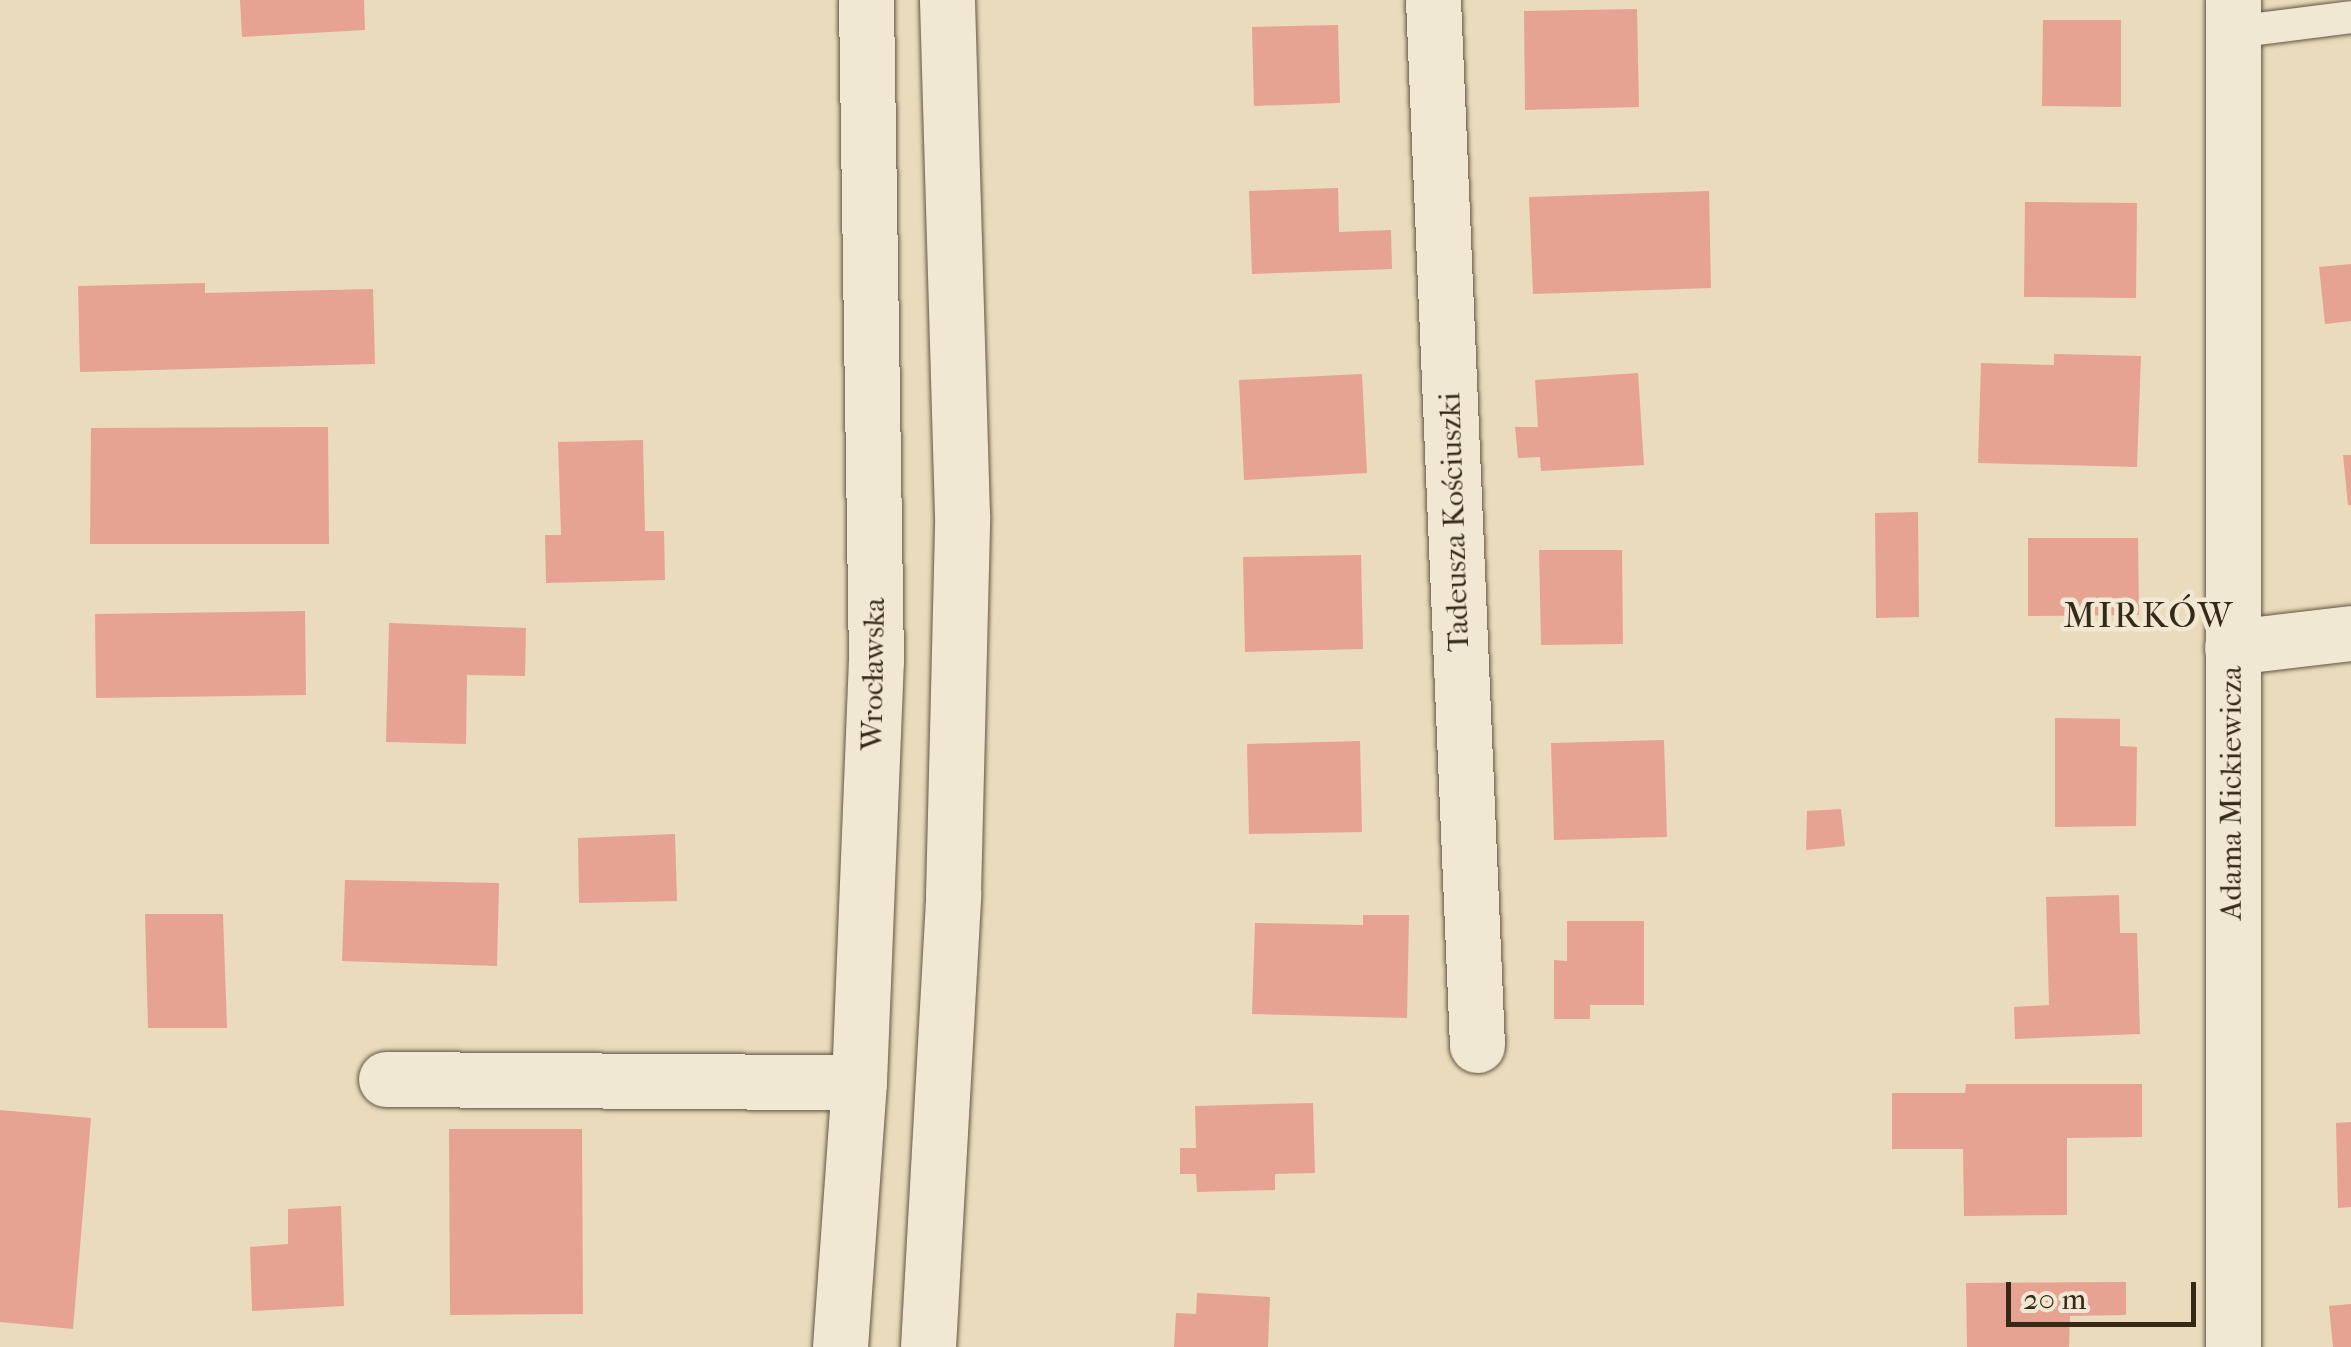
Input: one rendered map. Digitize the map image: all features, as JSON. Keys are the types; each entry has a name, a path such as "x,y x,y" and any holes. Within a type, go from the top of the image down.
{"street":[{"name":"Wrocławska","path":"840,1347 859,1082 876,661 866,0"},
{"path":"928,1347 953,896 962,515 947,0"},
{"name":"Tadeusza Kościuszki","path":"1434,0 1477,1045"},
{"name":"Adama Mickiewicza","path":"2233,16 2233,1347"},
{"path":"2232,647 2351,633"},
{"path":"386,1079 859,1082"}],"lane":[{"path":"2233,16 2351,17"}],"building":[{"path":"240,0 364,0 365,30 242,37"},
{"path":"1637,9 1639,107 1525,110 1524,11"},
{"path":"2043,20 2121,20 2121,107 2042,106"},
{"path":"1338,25 1340,103 1254,106 1252,27"},
{"path":"1338,188 1339,232 1391,230 1392,269 1252,274 1249,191"},
{"path":"1709,191 1711,288 1533,294 1529,197"},
{"path":"2025,202 2137,203 2136,298 2024,297"},
{"path":"2351,264 2351,321 2325,324 2319,267"},
{"path":"205,283 205,293 373,289 375,364 80,372 78,286"},
{"path":"2054,354 2141,356 2137,467 1978,463 1981,363 2054,365"},
{"path":"1638,373 1644,465 1541,471 1540,457 1518,458 1515,427 1538,427 1535,380"},
{"path":"1362,374 1367,473 1244,480 1239,380"},
{"path":"328,427 329,544 90,544 91,428"},
{"path":"643,440 645,531 664,531 665,580 546,583 545,535 561,535 558,442"},
{"path":"2343,455 2351,455 2351,505 2348,505"},
{"path":"1918,512 1919,617 1876,618 1875,513"},
{"path":"2028,538 2138,538 2139,615 2028,616"},
{"path":"1539,550 1622,550 1623,644 1541,645"},
{"path":"1361,555 1363,649 1245,652 1243,557"},
{"path":"305,611 306,695 96,698 95,614"},
{"path":"389,623 526,628 525,676 467,675 466,744 386,742"},
{"path":"2055,718 2120,719 2120,746 2137,747 2136,826 2055,827"},
{"path":"1664,740 1667,837 1554,840 1551,743"},
{"path":"1360,741 1362,832 1249,834 1247,744"},
{"path":"1841,809 1845,846 1806,850 1807,811"},
{"path":"675,834 677,901 579,903 578,838"},
{"path":"345,880 499,883 497,966 342,961"},
{"path":"2119,895 2120,933 2137,933 2140,1034 2015,1039 2014,1007 2049,1005 2046,897"},
{"path":"145,914 223,914 227,1028 148,1028"},
{"path":"1363,915 1409,915 1407,1018 1252,1014 1255,923 1363,925"},
{"path":"1567,921 1644,921 1644,1005 1590,1005 1590,1019 1554,1019 1554,960 1567,961"},
{"path":"1966,1084 2142,1084 2142,1137 2067,1138 2067,1215 1964,1216 1963,1149 1892,1149 1892,1093 1965,1093"},
{"path":"1313,1103 1315,1173 1275,1174 1275,1190 1197,1192 1196,1174 1180,1174 1180,1148 1196,1148 1195,1106"},
{"path":"0,1110 91,1118 73,1329 0,1322"},
{"path":"2351,1122 2351,1207 2338,1208 2336,1123"},
{"path":"449,1129 582,1129 583,1314 450,1315"},
{"path":"341,1206 344,1306 252,1311 250,1247 288,1244 288,1209"},
{"path":"2126,1282 2126,1315 2070,1316 2069,1347 1967,1347 1966,1283"},
{"path":"1197,1293 1270,1297 1268,1347 1174,1347 1176,1313 1196,1314"},
{"path":"2351,1304 2351,1347 2333,1347 2329,1306"}],"district":[{"name":"MIRKÓW","path":"2149,616"}]}
